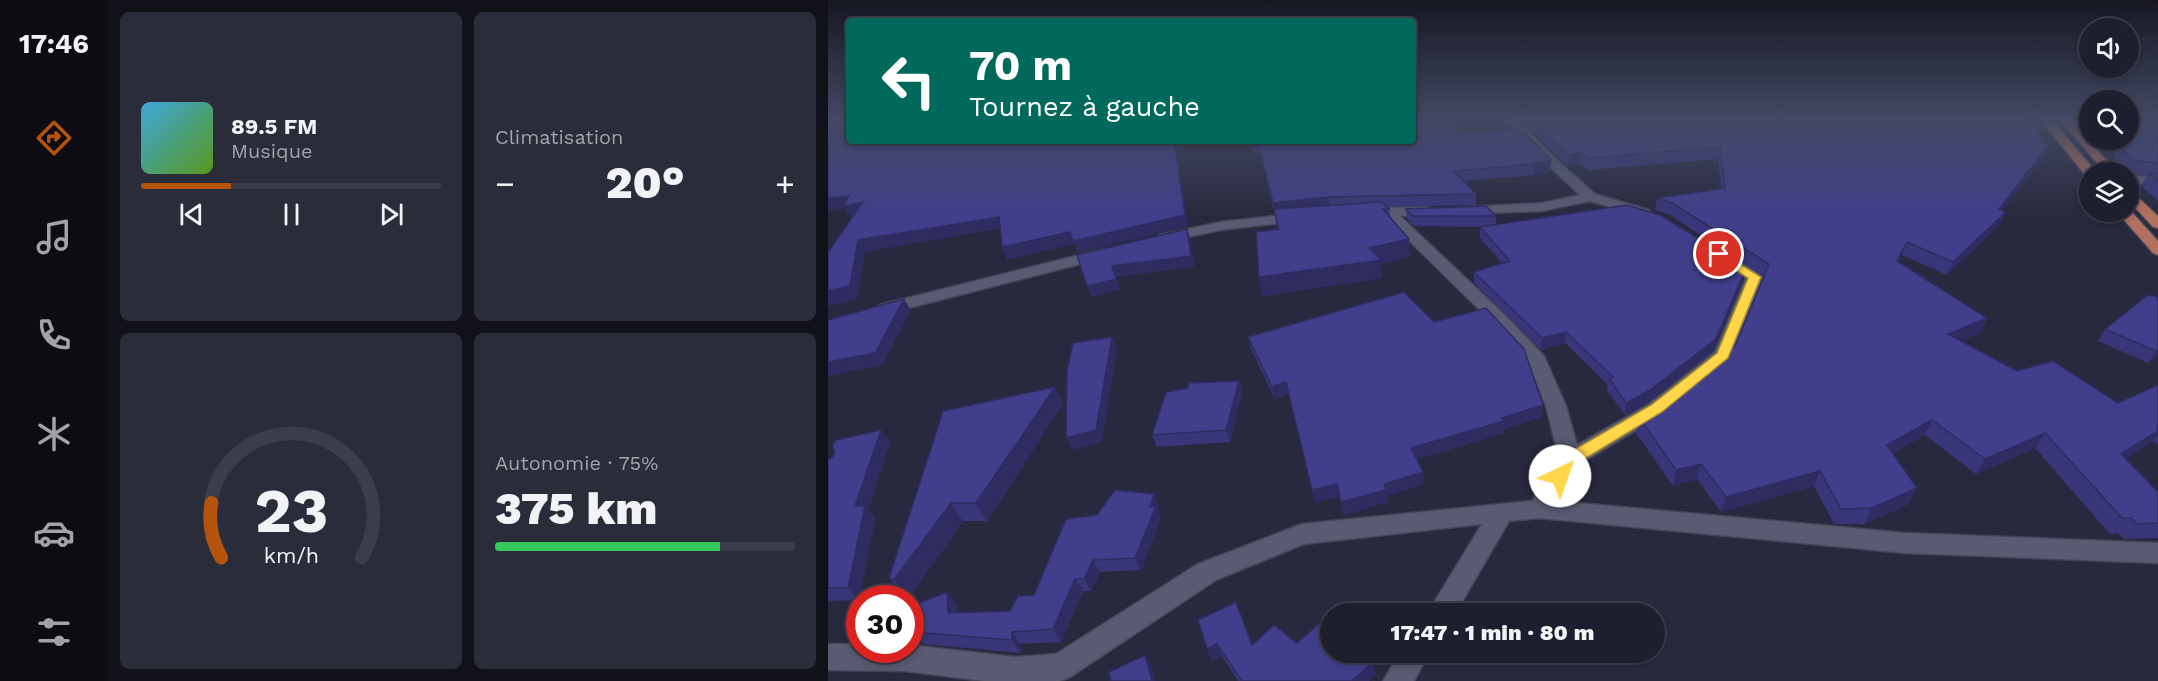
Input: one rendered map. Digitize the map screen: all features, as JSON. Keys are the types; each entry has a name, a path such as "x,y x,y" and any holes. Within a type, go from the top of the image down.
{"main road":[{"path":"2139,204 2158,224"},
{"path":"2133,222 2158,250"}],"street":[{"path":"1539,151 1590,198 1664,220"},
{"path":"2139,180 2158,183"},
{"path":"1353,213 1542,207 1590,198"},
{"path":"1387,211 1502,322 1537,360 1556,406 1570,459"},
{"path":"1145,243 1221,226 1319,215"},
{"path":"874,312 1113,251"},
{"path":"1539,509 1570,459 1656,409 1723,355 1755,277 1715,252"},
{"path":"828,657 905,658 1015,671 1060,667 1207,572 1302,534 1503,511 1539,509 1905,543 2158,552"},
{"path":"1447,603 1503,511"},
{"path":"1398,681 1409,663"}],"building":[{"path":"828,151 1175,151 1185,215 1073,241 1070,232 1002,247 999,217 858,240 850,286 828,291 828,252 863,202 843,206 849,196 828,198"},
{"path":"1260,151 1542,151 1551,160 1534,164 1454,171 1476,194 1328,197 1273,203"},
{"path":"1564,151 1675,151 1589,158 1580,152 1569,155"},
{"path":"1720,151 2044,151 1999,209 2006,212 1953,262 1907,242 1897,261 1987,318 1948,334 2017,371 2053,361 2118,403 2158,385 2158,431 2121,454 2158,492 2158,523 2137,524 2131,518 2122,518 2045,433 1985,459 1932,420 1887,445 1917,488 1872,508 1841,509 1820,471 1726,497 1701,464 1676,470 1639,417 1667,401 1735,346 1769,264 1672,203 1657,198 1725,188"},
{"path":"2125,151 2158,151 2158,163 2133,160"},
{"path":"2149,173 2158,174 2158,181"},
{"path":"1382,202 1389,209 1383,209 1409,239 1369,248 1381,260 1259,277 1256,232 1279,229 1274,209"},
{"path":"1627,205 1660,215 1746,268 1716,339 1650,390 1626,403 1609,378 1613,377 1566,332 1542,338 1474,272 1510,261 1480,227"},
{"path":"1486,206 1496,216 1413,216 1406,209"},
{"path":"1187,229 1191,256 1112,266 1116,279 1087,286 1077,255"},
{"path":"1404,292 1434,322 1486,308 1524,349 1543,405 1502,418 1504,421 1411,448 1423,472 1384,484 1386,490 1341,502 1337,484 1312,490 1286,382 1272,387 1248,337"},
{"path":"2148,295 2158,297 2158,350 2156,351 2105,329"},
{"path":"904,299 875,353 828,362 828,320"},
{"path":"1112,337 1096,430 1066,438 1067,371 1073,343"},
{"path":"1239,381 1226,430 1152,435 1166,392 1188,388 1189,383"},
{"path":"1055,387 976,503 951,503 894,580 889,578 943,411"},
{"path":"881,430 855,506 865,506 849,585 846,585 846,588 828,588 828,459 831,459 835,453 832,445 836,440"},
{"path":"1115,490 1154,494 1150,507 1156,506 1135,558 1093,560 1084,579 1075,579 1053,629 1012,632 1012,640 924,633 924,601 947,592 948,613 1010,611 1018,596 1034,595 1066,519 1097,515"},
{"path":"1236,602 1252,645 1274,625 1297,643 1320,623 1320,663 1372,663 1352,681 1242,681 1217,644 1207,649 1198,620"},
{"path":"1145,655 1152,681 1111,681 1109,672"}],"route":[{"path":"1560,476 1570,459 1656,409 1723,355 1755,277 1719,254"}]}
